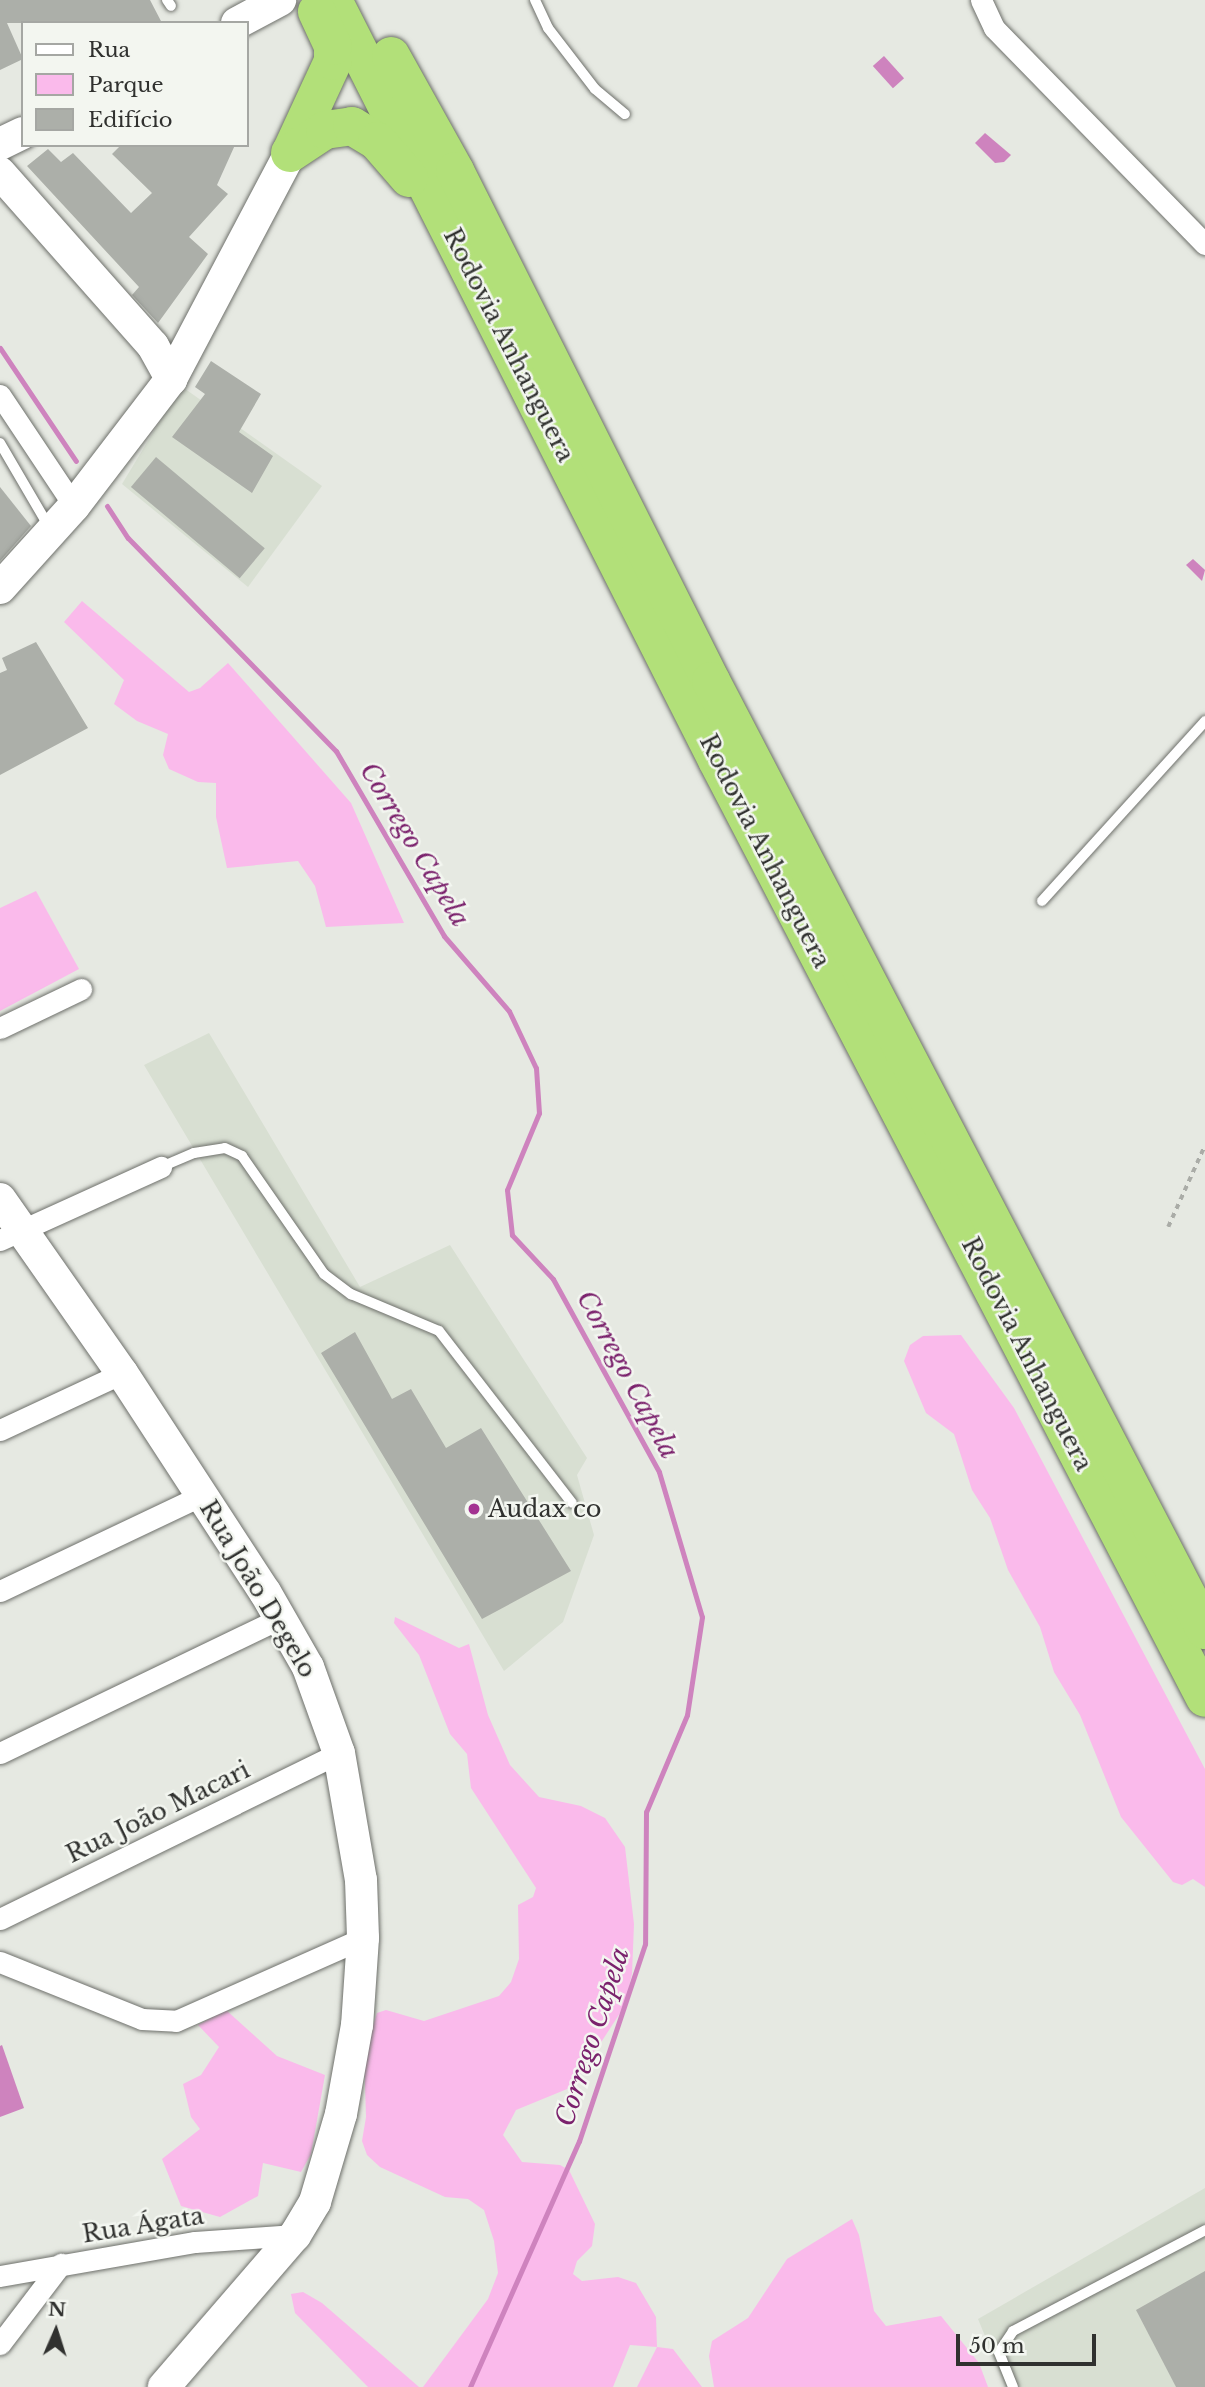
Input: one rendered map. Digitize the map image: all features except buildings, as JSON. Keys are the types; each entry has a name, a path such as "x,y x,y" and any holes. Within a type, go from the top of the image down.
{"highway":[{"path":"290,153 333,61 339,8"},
{"name":"Rodovia Anhanguera","path":"339,8 716,760 1205,1698"},
{"name":"Rodovia Anhanguera","path":"339,8 455,172 710,681 1205,1630"},
{"path":"290,153 332,127 361,129 386,150 466,258"}],"street":[{"path":"241,21 280,0"},
{"path":"981,0 994,28 1205,244"},
{"path":"0,144 21,134"},
{"path":"0,588 74,506 171,379 290,153"},
{"path":"0,173 153,346 171,379"},
{"path":"153,346 178,341 204,319"},
{"path":"0,395 74,506"},
{"path":"0,1028 81,989"},
{"path":"11,1235 161,1167"},
{"name":"Rua João Degelo","path":"0,1199 11,1235 122,1373 281,1618 322,1699 339,1753 361,1880 363,1938 357,2025 341,2114 315,2202 295,2235 164,2387"},
{"path":"0,1430 122,1373"},
{"path":"0,1591 202,1495"},
{"path":"0,1753 281,1618"},
{"name":"Rua João Macari","path":"0,1919 339,1753"},
{"path":"0,1962 142,2019 176,2021 363,1938"},
{"name":"Rua Ágata","path":"0,2276 195,2242 295,2235"},
{"path":"0,2344 61,2264"}],"lane":[{"path":"535,0 548,28 595,89 625,114"},
{"path":"0,443 51,533"},
{"path":"1042,901 1205,721"},
{"path":"161,1167 194,1153 225,1148 242,1156 324,1274 351,1294 439,1332 572,1503"},
{"path":"1013,2387 999,2352 1013,2331 1205,2230"}],"path":[{"path":"1168,1227 1205,1145"}],"shaded area":[{"path":"884,56 904,78 893,88 873,66"},
{"path":"985,133 1011,155 1004,162 995,163 975,143"},
{"path":"181,386 322,486 248,587 122,484"},
{"path":"1193,559 1205,570 1202,581 1186,565"},
{"path":"209,1033 360,1287 450,1245 587,1458 577,1475 594,1535 563,1622 504,1671 144,1065"},
{"path":"2,2045 24,2108 0,2117 0,2046"},
{"path":"1205,2188 1205,2387 1006,2387 978,2319"}],"green space":[{"path":"82,601 189,692 200,688 228,663 351,803 404,923 326,927 315,886 298,861 227,868 216,817 216,783 198,782 169,769 163,755 168,734 137,721 114,704 124,680 64,622"},
{"path":"36,891 79,969 0,1011 0,908"},
{"path":"961,1335 1014,1408 1205,1769 1205,1887 1193,1879 1182,1885 1173,1882 1121,1817 1080,1715 1054,1672 1040,1627 1008,1570 990,1518 972,1490 954,1434 926,1413 904,1361 910,1345 923,1336"},
{"path":"395,1617 459,1648 469,1644 488,1715 510,1765 539,1797 581,1806 605,1818 625,1847 634,1924 632,1974 624,2007 572,2087 516,2110 503,2135 522,2162 560,2165 569,2170 595,2224 592,2246 577,2261 573,2274 582,2281 618,2277 636,2283 656,2317 657,2347 630,2345 613,2387 423,2387 488,2299 498,2273 494,2241 484,2210 468,2199 445,2197 380,2167 367,2155 362,2141 366,2117 364,2053 377,2013 386,2010 424,2021 499,1996 511,1982 519,1959 518,1905 533,1897 536,1888 471,1788 467,1754 450,1734 419,1655 394,1623"},
{"path":"226,2010 277,2056 325,2075 311,2154 301,2172 263,2163 258,2196 220,2217 181,2206 162,2159 200,2129 191,2117 183,2084 201,2075 219,2047 198,2025"},
{"path":"852,2219 859,2235 874,2311 886,2326 941,2316 979,2363 988,2387 714,2387 709,2356 712,2341 748,2318 787,2259"},
{"path":"303,2292 322,2303 419,2387 368,2387 295,2313 291,2294"},
{"path":"657,2347 673,2349 702,2387 637,2387"}],"waterway":[{"name":"Corrego Capela","path":"0,348 76,461"},
{"name":"Corrego Capela","path":"107,506 128,538 336,751 444,936 509,1011 536,1068 539,1113 507,1190 512,1235 553,1279 659,1472 702,1617 687,1715 646,1812 645,1944 579,2141 470,2387"}],"place":[{"name":"Audax co","path":"474,1509"}]}
